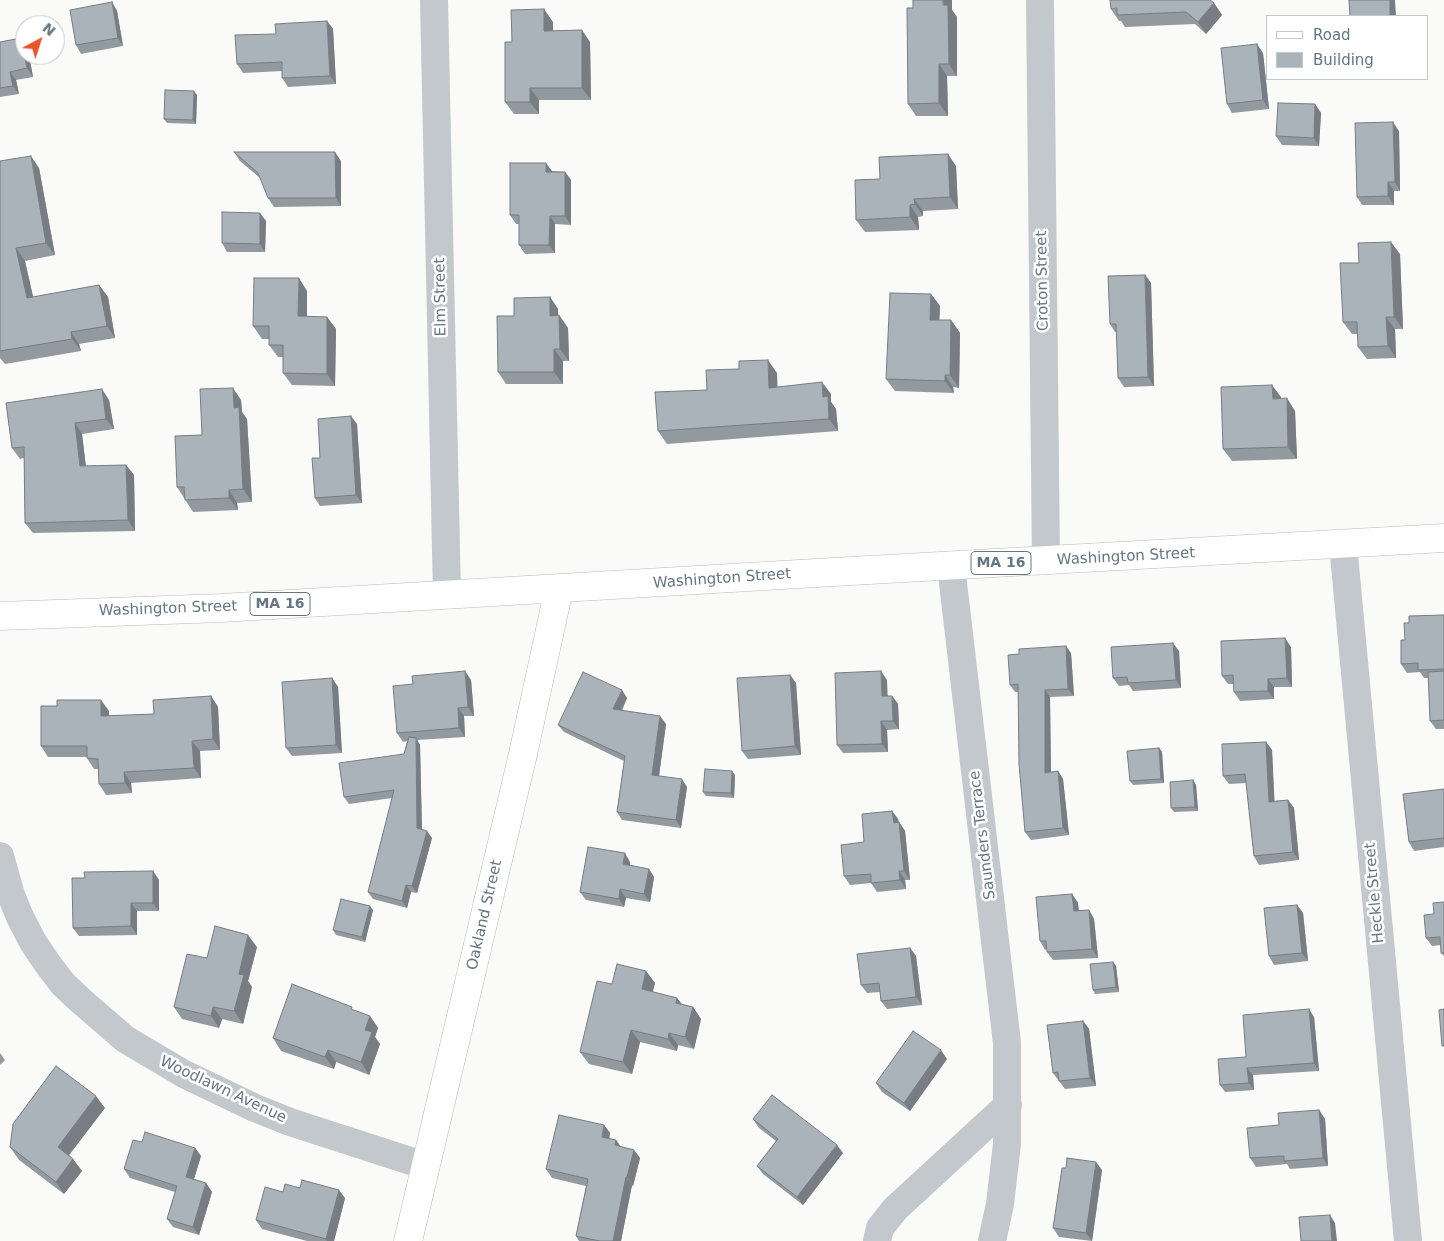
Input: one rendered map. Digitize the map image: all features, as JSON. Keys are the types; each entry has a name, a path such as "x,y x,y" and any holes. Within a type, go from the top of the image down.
{"main road":[{"name":"Washington Street","path":"0,616 221,608 1444,538"},
{"name":"Oakland Street","path":"408,1241 523,754 559,589"}],"street":[{"name":"Elm Street","path":"434,0 447,595"},
{"name":"Croton Street","path":"1040,0 1046,561"},
{"name":"Heckle Street","path":"1342,544 1408,1241"},
{"name":"Saunders Terrace","path":"951,566 1005,1022 1008,1064 1005,1165 992,1241"},
{"name":"Woodlawn Avenue","path":"0,856 11,895 20,917 47,963 80,1000 125,1039 184,1074 255,1108 298,1125 426,1166"},
{"path":"877,1241 880,1228 895,1209 1008,1105"}],"building":[{"path":"913,0 943,0 943,5 948,5 949,64 939,64 939,103 908,104 907,8 913,8"},
{"path":"1110,0 1210,0 1214,3 1198,22 1186,12 1117,15 1117,8 1111,9"},
{"path":"1349,0 1390,0 1390,15 1350,15"},
{"path":"112,2 118,38 76,45 70,10"},
{"path":"544,9 544,31 582,30 582,88 530,88 530,102 505,102 505,42 512,42 511,10"},
{"path":"327,21 330,76 282,78 282,62 237,64 235,35 276,34 275,24"},
{"path":"15,39 15,65 26,65 27,68 10,72 13,86 0,88 0,42"},
{"path":"1257,44 1263,100 1227,104 1221,48"},
{"path":"165,90 194,91 193,120 164,119"},
{"path":"1278,103 1315,104 1314,138 1276,136"},
{"path":"1393,122 1395,182 1388,182 1388,196 1357,197 1355,123"},
{"path":"234,152 335,152 336,198 268,198 258,173"},
{"path":"948,154 950,197 914,199 915,204 910,205 910,217 856,220 855,180 880,179 879,157"},
{"path":"31,156 46,243 16,248 27,298 99,285 107,326 71,332 72,339 0,351 0,161"},
{"path":"510,163 546,163 546,172 565,172 565,216 550,216 549,245 519,245 519,215 510,215"},
{"path":"222,212 260,213 260,244 222,243"},
{"path":"1391,242 1394,317 1386,317 1388,346 1358,347 1357,322 1343,322 1340,263 1359,263 1358,243"},
{"path":"1145,275 1148,377 1118,378 1116,324 1110,324 1108,276"},
{"path":"254,278 299,278 298,316 327,317 327,374 283,373 283,345 269,345 269,326 253,326"},
{"path":"890,293 931,294 930,320 951,320 950,375 945,375 945,381 886,379"},
{"path":"550,297 550,316 559,315 560,349 554,349 554,372 498,372 497,316 514,316 514,298"},
{"path":"768,360 769,388 822,382 823,397 828,396 829,419 658,431 655,392 707,390 706,370 739,369 739,361"},
{"path":"1272,385 1273,399 1287,398 1288,447 1223,449 1221,387"},
{"path":"233,388 234,408 239,407 243,489 229,490 229,498 185,500 184,487 177,487 175,436 202,435 200,389"},
{"path":"102,389 106,419 75,423 80,466 126,465 128,520 25,523 24,447 12,448 6,403"},
{"path":"351,416 356,495 315,498 312,458 320,458 318,419"},
{"path":"1444,615 1444,669 1418,670 1418,663 1401,664 1401,640 1405,640 1404,623 1409,623 1409,616"},
{"path":"1285,638 1287,678 1268,679 1268,691 1234,692 1233,675 1222,676 1221,641"},
{"path":"1173,643 1176,680 1128,683 1127,677 1113,678 1111,647"},
{"path":"1066,646 1068,689 1045,690 1045,773 1058,771 1063,828 1025,832 1019,764 1018,684 1010,685 1008,655 1019,654 1019,649"},
{"path":"465,671 468,707 458,708 459,728 397,733 393,686 413,684 412,676"},
{"path":"881,671 882,696 892,696 893,721 881,721 882,744 837,745 835,673"},
{"path":"1444,671 1444,720 1430,721 1428,672"},
{"path":"583,672 622,690 613,709 660,716 652,775 682,779 676,820 617,812 625,756 558,725"},
{"path":"790,675 795,746 742,751 737,678"},
{"path":"332,678 336,745 286,748 282,682"},
{"path":"211,696 213,739 192,741 194,768 124,772 125,783 99,784 98,759 87,758 87,746 41,746 41,706 57,706 57,700 101,700 101,716 154,714 153,700"},
{"path":"409,737 416,738 417,828 427,831 412,886 406,885 402,901 368,892 394,790 344,797 339,763 404,754"},
{"path":"1266,742 1269,802 1288,800 1293,852 1254,856 1245,774 1223,776 1222,744"},
{"path":"1159,748 1161,779 1130,781 1127,751"},
{"path":"705,769 732,771 731,793 703,792"},
{"path":"1193,780 1195,807 1171,808 1170,782"},
{"path":"1444,789 1444,838 1409,842 1403,794"},
{"path":"892,811 894,823 899,822 904,871 899,871 900,880 871,883 871,874 844,876 841,845 864,842 862,814"},
{"path":"588,847 625,853 623,864 649,869 644,894 620,889 619,899 580,892"},
{"path":"153,871 153,903 131,903 131,926 73,928 72,878 85,878 84,872"},
{"path":"1072,894 1074,911 1089,910 1092,949 1047,952 1046,941 1040,941 1036,897"},
{"path":"341,899 370,906 362,937 333,930"},
{"path":"1444,902 1444,953 1441,953 1440,937 1426,938 1424,915 1434,914 1433,903"},
{"path":"1297,905 1302,953 1269,956 1264,908"},
{"path":"215,926 248,935 239,974 244,975 234,1011 213,1007 211,1016 174,1007 187,954 207,958"},
{"path":"910,948 916,997 881,1001 879,983 861,985 857,954"},
{"path":"1113,962 1116,987 1093,990 1090,964"},
{"path":"617,964 646,971 642,989 677,998 676,1003 693,1007 685,1037 669,1033 668,1039 631,1030 623,1062 580,1052 597,981 612,984"},
{"path":"292,984 370,1016 365,1030 372,1032 361,1062 328,1050 325,1057 273,1038"},
{"path":"1309,1009 1314,1063 1247,1068 1249,1083 1220,1085 1218,1059 1246,1057 1243,1015"},
{"path":"1444,1009 1444,1046 1442,1046 1439,1010"},
{"path":"1083,1021 1090,1078 1059,1081 1058,1072 1053,1073 1047,1025"},
{"path":"913,1031 941,1050 904,1103 876,1083"},
{"path":"56,1066 96,1096 58,1147 73,1159 56,1182 10,1147 13,1124"},
{"path":"772,1095 837,1145 797,1197 757,1166 778,1139 753,1119"},
{"path":"1319,1110 1323,1158 1284,1161 1284,1156 1250,1158 1247,1128 1279,1125 1278,1113"},
{"path":"559,1115 604,1125 602,1137 616,1140 615,1145 634,1150 626,1177 613,1241 600,1241 576,1236 588,1179 546,1169"},
{"path":"145,1132 195,1148 186,1177 206,1183 193,1227 167,1219 177,1186 124,1169 133,1140 142,1142"},
{"path":"1067,1158 1096,1162 1086,1233 1053,1228 1062,1168 1066,1168"},
{"path":"302,1180 339,1190 326,1239 256,1220 265,1187 283,1192 285,1184 300,1188"},
{"path":"1330,1215 1332,1241 1301,1241 1299,1217"}]}
